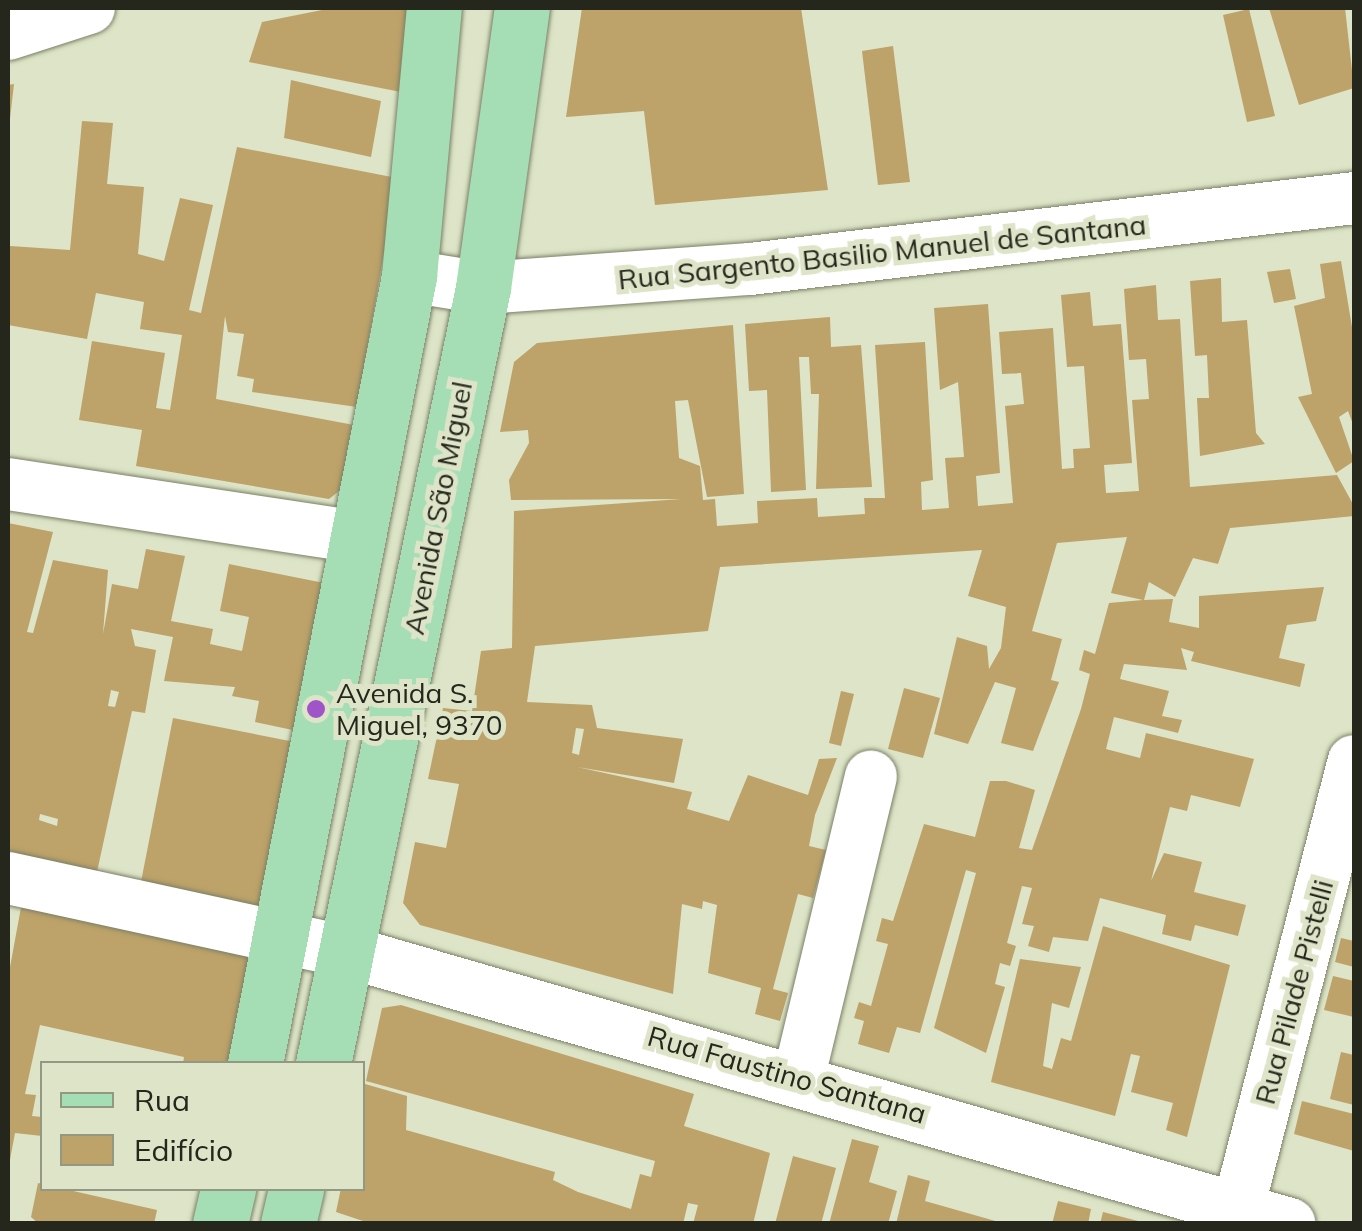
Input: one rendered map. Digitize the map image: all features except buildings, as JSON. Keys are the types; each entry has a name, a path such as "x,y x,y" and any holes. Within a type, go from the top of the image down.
{"main road":[{"path":"255,1061 409,276 434,8"},
{"name":"Avenida São Miguel","path":"325,1061 483,288 522,8"},
{"path":"220,1224 227,1191"},
{"path":"288,1224 295,1191"}],"street":[{"path":"8,34 89,8"},
{"name":"Rua Sargento Basilio Manuel de Santana","path":"409,276 483,288 1064,238 1354,198"},
{"path":"8,484 359,537"},
{"name":"Rua Pilade Pistelli","path":"1236,1216 1354,761"},
{"path":"799,1076 870,778"},
{"name":"Rua Faustino Santana","path":"8,878 348,952 799,1076 1236,1216 1290,1224"}],"place":[{"name":"Avenida S. Miguel, 9370","path":"316,709"}]}
